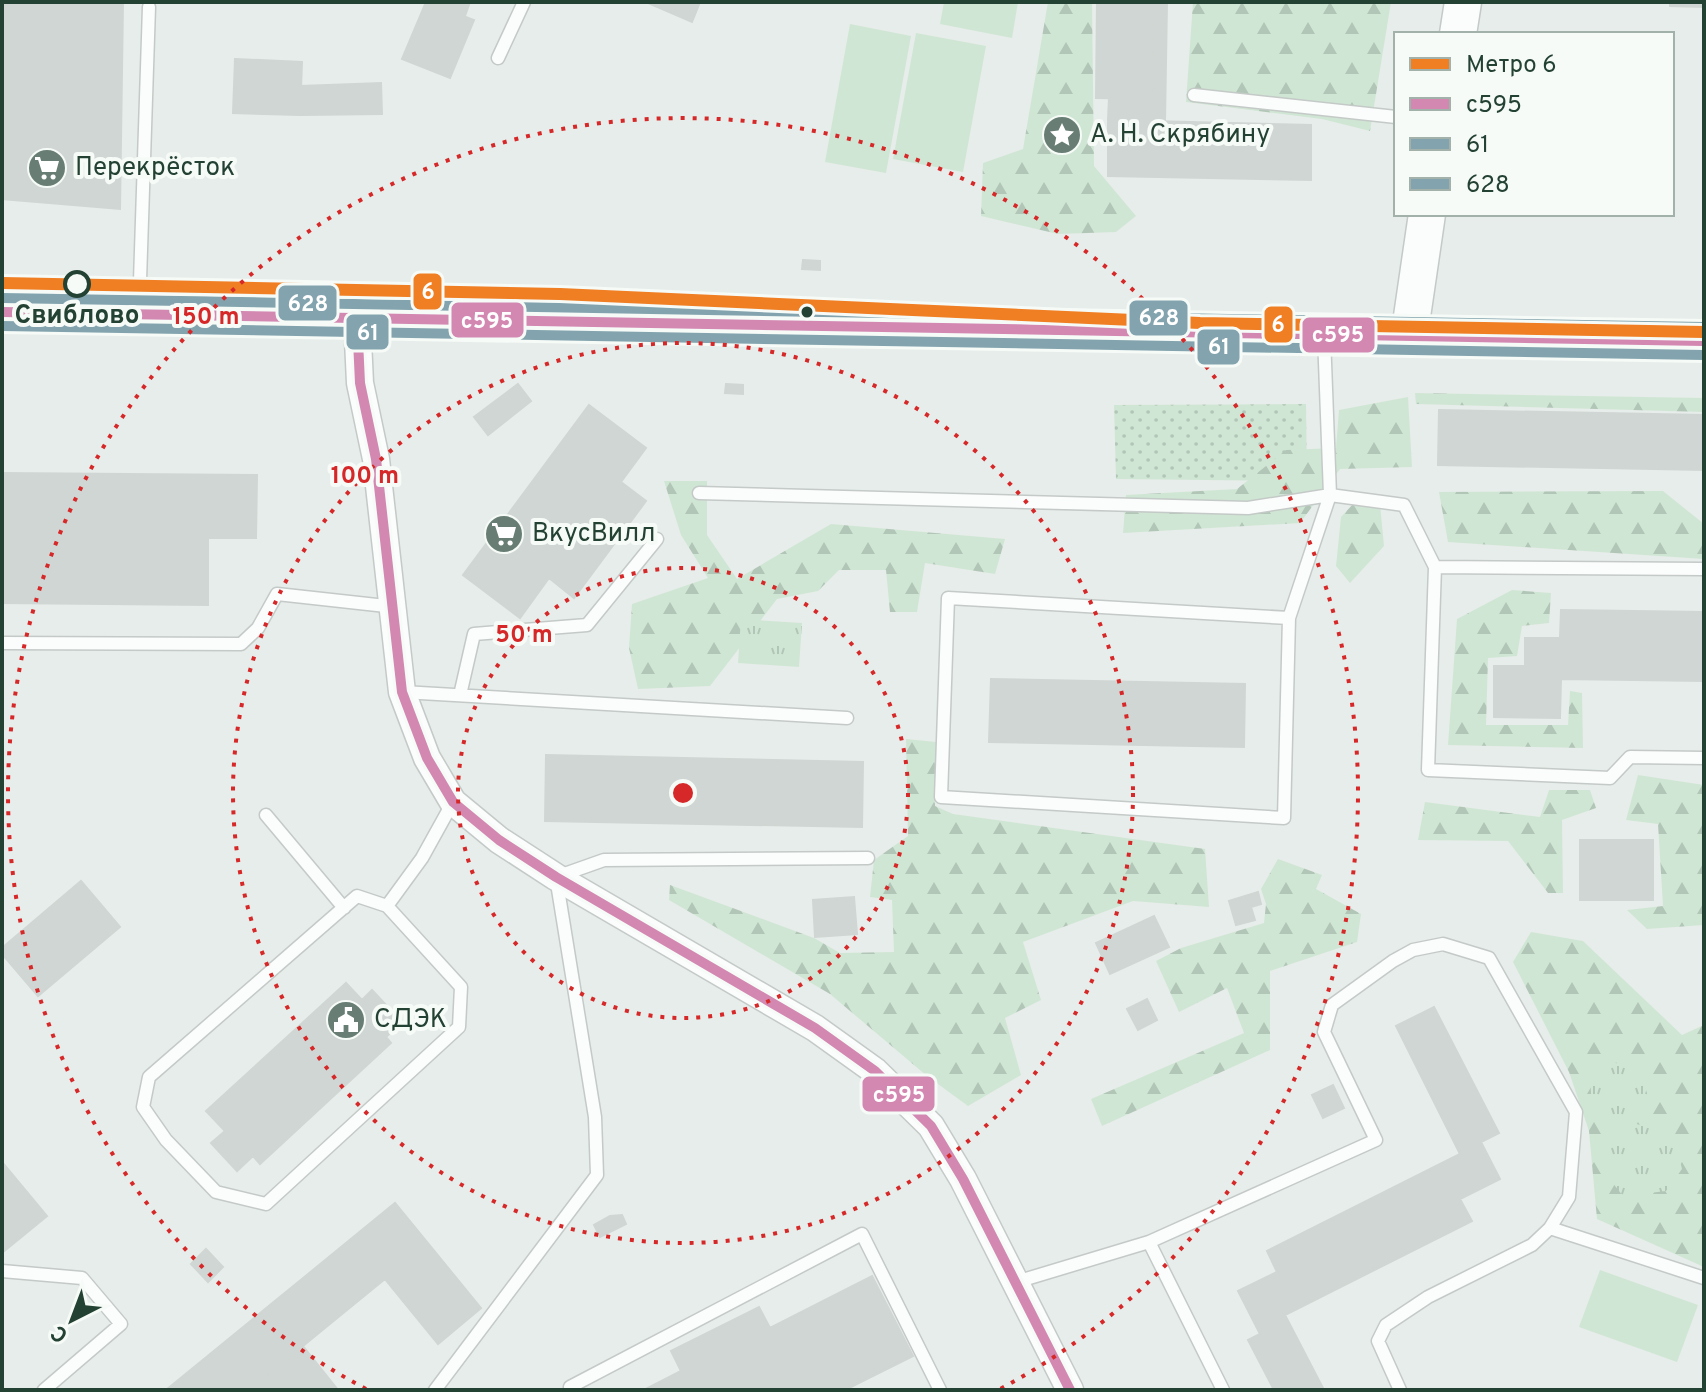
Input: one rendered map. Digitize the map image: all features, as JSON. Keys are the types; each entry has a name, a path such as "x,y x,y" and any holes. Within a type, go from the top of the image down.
{"main road":[{"path":"1458,32 1463,2"},
{"path":"1409,337 1427,216"},
{"path":"2,312 809,323 1704,341"}],"street":[{"path":"357,319 360,383 376,459 395,607 402,692 427,758 453,802 499,840 556,877 815,1028 875,1071 931,1126 963,1179 1070,1390"}],"lane":[{"path":"498,58 524,2"},
{"path":"139,315 149,7"},
{"path":"1194,95 1394,117"},
{"path":"1289,618 948,598 941,797 1284,818 1289,618 1330,495 1324,335"},
{"path":"699,493 1248,508 1330,495 1404,505 1435,567 1428,770 1610,778 1630,757 1704,758"},
{"path":"460,695 474,634 587,625 657,539"},
{"path":"1435,567 1704,569"},
{"path":"2,643 241,644 258,628 277,594 395,607"},
{"path":"402,692 847,718"},
{"path":"387,906 422,858 453,802"},
{"path":"266,815 344,908"},
{"path":"435,1390 597,1175 595,1117 556,877 604,860 868,858"},
{"path":"357,896 387,906 461,987 459,1027 266,1204 216,1192 166,1140 143,1107 149,1077 357,896"},
{"path":"1016,1282 1149,1242 1376,1140 1324,1032 1332,1005 1413,950 1443,944 1489,958 1576,1112 1569,1197 1550,1228 1532,1245 1428,1297 1386,1325 1378,1341 1400,1390"},
{"path":"1550,1228 1704,1278"},
{"path":"570,1387 862,1234 940,1390"},
{"path":"1149,1242 1223,1390"},
{"path":"2,1271 82,1278 121,1324 44,1390"}],"green space":[{"path":"944,2 1018,2 1012,38 940,24"},
{"path":"1048,2 1092,2 1094,166 1136,216 1116,232 1058,234 981,216 983,163 1023,149"},
{"path":"1193,2 1391,2 1370,131 1322,119 1186,102"},
{"path":"850,24 911,36 886,173 825,162"},
{"path":"916,33 986,46 963,172 893,159"},
{"path":"1415,393 1704,398 1704,412 1416,404"},
{"path":"1408,397 1412,467 1340,469 1300,523 1123,533 1126,495 1237,489 1286,450 1336,448 1339,410"},
{"path":"1306,404 1307,481 1116,479 1114,405"},
{"path":"664,481 707,481 707,535 737,579 831,524 1005,539 995,574 925,563 917,612 890,612 886,570 839,570 818,591 777,599 710,686 638,689 629,648 632,604 708,578 681,535"},
{"path":"1663,491 1704,524 1704,559 1448,542 1439,492"},
{"path":"1354,503 1380,504 1384,546 1350,583 1336,566 1341,517"},
{"path":"1512,590 1551,593 1549,623 1522,626 1517,656 1488,658 1486,725 1568,725 1570,691 1582,693 1583,748 1448,745 1457,619"},
{"path":"741,619 802,623 799,667 738,663"},
{"path":"906,739 936,742 935,806 953,814 1205,849 1209,907 1133,901 1023,942 1041,1000 1005,1018 1021,1075 968,1106 927,1076 830,994 669,900 670,885 814,938 840,953 894,952 892,900 870,897 874,860 908,836"},
{"path":"1638,775 1704,785 1704,925 1647,929 1627,910 1663,906 1658,824 1626,820"},
{"path":"1549,790 1590,790 1596,808 1562,820 1563,893 1548,893 1508,841 1418,840 1425,802 1540,817"},
{"path":"1278,859 1322,875 1316,889 1361,914 1357,942 1270,971 1270,1050 1102,1126 1091,1099 1244,1033 1227,988 1179,1012 1156,961 1181,948 1264,923 1266,904 1261,889"},
{"path":"1531,932 1583,941 1682,1035 1704,1025 1704,1267 1597,1219 1589,1131 1569,1072 1513,962"},
{"path":"1614,1062 1641,1075 1652,1108 1631,1122 1674,1137 1682,1169 1666,1191 1623,1196 1604,1172 1613,1129 1595,1108 1591,1081"},
{"path":"1600,1270 1698,1305 1677,1362 1579,1327"}],"building":[{"path":"2,2 123,2 120,209 2,199"},
{"path":"426,2 474,20 450,78 402,59"},
{"path":"431,2 470,2 465,16"},
{"path":"646,2 700,2 692,22"},
{"path":"1097,2 1155,2 1153,99 1096,98"},
{"path":"1155,2 1167,2 1165,122 1108,120 1109,98 1153,99"},
{"path":"1670,2 1704,2 1704,7 1670,6"},
{"path":"235,59 302,62 300,115 233,113"},
{"path":"381,83 382,114 300,115 301,86"},
{"path":"1108,120 1311,125 1311,180 1108,176"},
{"path":"803,260 820,261 820,270 802,269"},
{"path":"518,384 531,401 488,435 474,417"},
{"path":"726,384 743,385 743,394 725,393"},
{"path":"589,405 646,448 621,482 646,501 574,598 549,578 520,618 463,575"},
{"path":"1439,410 1704,415 1704,470 1438,465"},
{"path":"2,473 257,475 256,538 208,538 208,605 2,603"},
{"path":"1561,610 1704,612 1704,681 1561,679 1560,718 1494,717 1494,666 1525,666 1525,638 1560,638"},
{"path":"991,679 1245,684 1244,747 989,742"},
{"path":"546,755 863,762 862,827 545,821"},
{"path":"1580,840 1653,840 1653,900 1580,900"},
{"path":"81,881 120,927 38,996 2,954 2,948"},
{"path":"1258,892 1261,904 1251,907 1255,920 1236,925 1229,901"},
{"path":"854,897 857,934 815,937 813,900"},
{"path":"1154,916 1169,947 1110,974 1096,943"},
{"path":"346,983 362,1000 372,990 402,1022 386,1037 391,1043 260,1164 253,1156 237,1171 211,1143 225,1131 206,1111"},
{"path":"1147,999 1157,1020 1138,1030 1127,1009"},
{"path":"1434,1007 1499,1133 1481,1142 1500,1179 1460,1199 1472,1221 1285,1315 1324,1390 1274,1390 1248,1340 1260,1334 1238,1291 1277,1272 1267,1251 1460,1154 1396,1026"},
{"path":"1333,1085 1344,1108 1323,1118 1312,1095"},
{"path":"2,1162 47,1216 2,1253"},
{"path":"395,1203 481,1308 438,1344 385,1279 249,1390 166,1390"},
{"path":"622,1215 626,1224 600,1237 594,1225 610,1216"},
{"path":"206,1249 223,1267 208,1282 191,1264"},
{"path":"872,1276 913,1356 845,1390 644,1390 681,1371 671,1351 759,1307 770,1328"},
{"path":"303,1346 338,1390 249,1390"}],"metro line":[{"name":"6","path":"2,283 560,294 1200,323 1704,332"}],"transit line":[{"name":"628","path":"2,298 1704,327"},
{"name":"с595","path":"2,312 1704,341"},
{"name":"с595","path":"357,319 360,383 376,459 402,692 427,758 453,802 499,840 556,877 815,1028 875,1071 931,1126 963,1179 1070,1390"},
{"name":"61","path":"2,326 1704,355"}],"place":[{"name":"А. Н. Скрябину","path":"1062,135"},
{"name":"Перекрёсток","path":"47,168"},
{"name":"Свиблово","path":"77,284"},
{"name":"ВкусВилл","path":"504,534"},
{"name":"СДЭК","path":"346,1020"}]}
